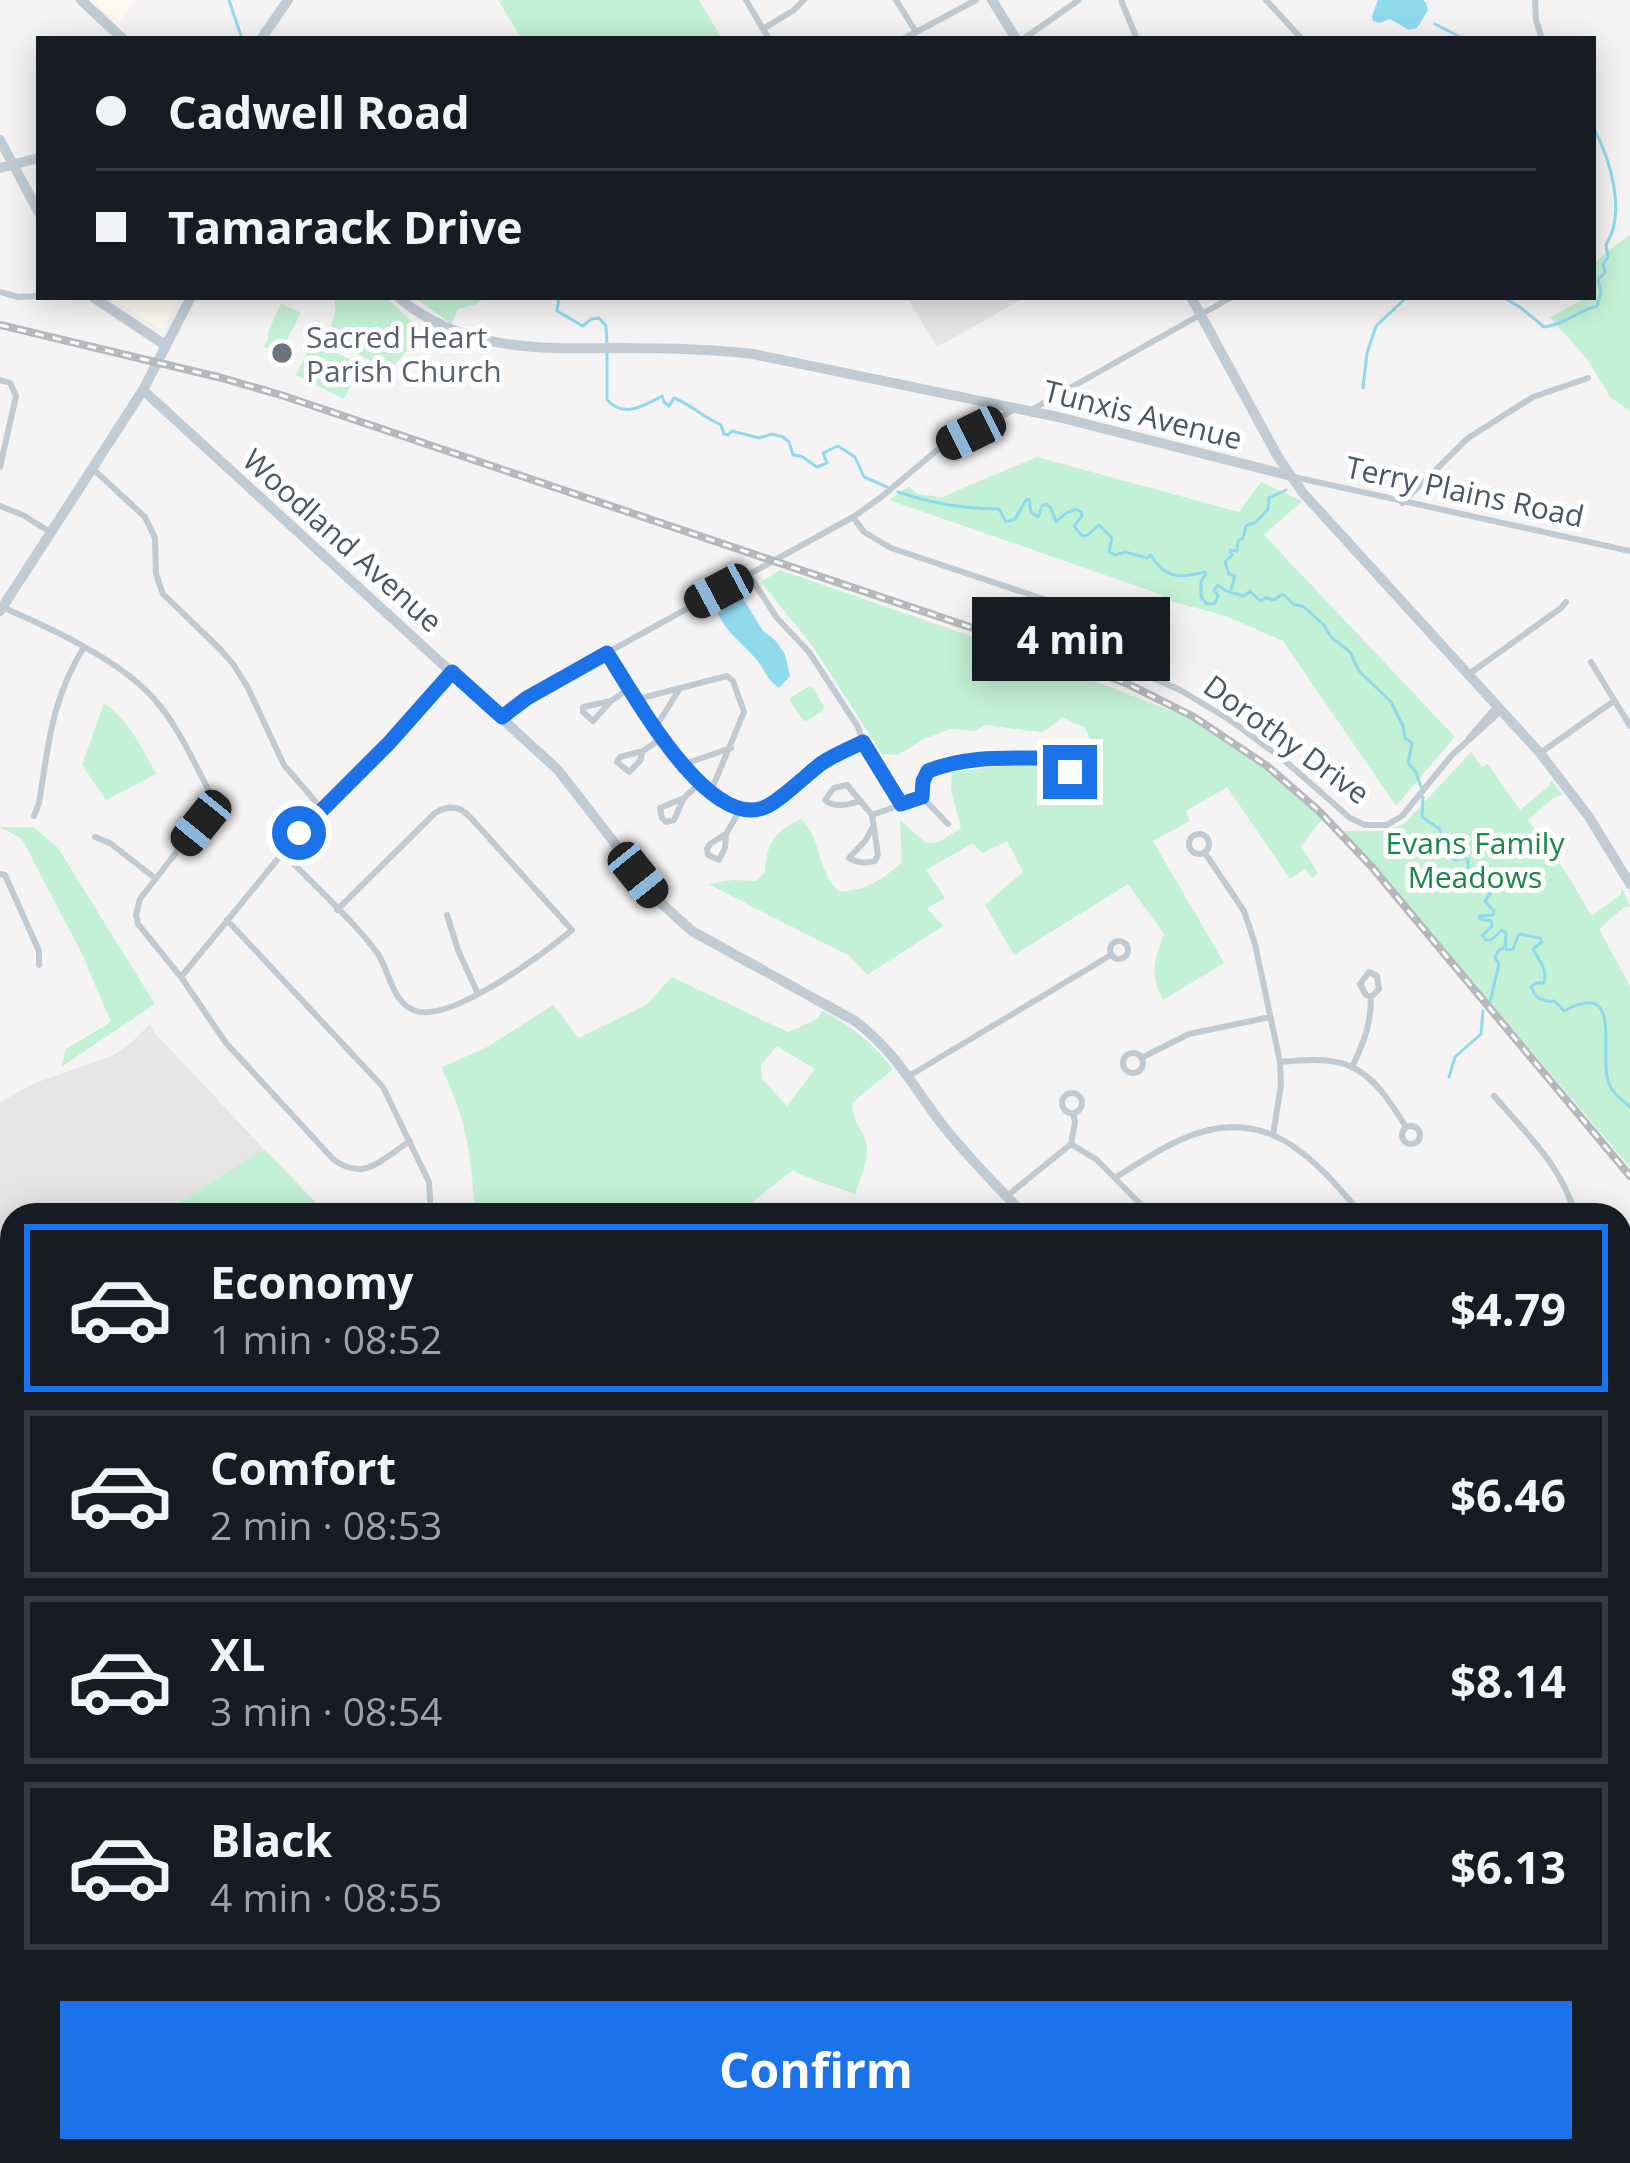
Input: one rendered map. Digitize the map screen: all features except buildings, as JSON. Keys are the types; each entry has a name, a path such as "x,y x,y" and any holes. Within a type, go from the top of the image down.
{"street":[{"path":"81,0 120,36"},
{"path":"263,36 288,0"},
{"path":"746,0 768,36"},
{"path":"764,29 804,0"},
{"path":"896,0 916,32"},
{"path":"909,36 976,0"},
{"path":"992,0 1017,36"},
{"path":"1024,36 1079,0"},
{"path":"1121,0 1136,36"},
{"path":"1266,0 1299,36"},
{"path":"1535,0 1541,36"},
{"path":"0,140 7,167 36,209"},
{"path":"7,167 36,159"},
{"path":"0,292 36,296"},
{"path":"98,300 165,345"},
{"path":"188,300 142,390 1,609 84,647 152,696 208,789 209,807 201,823 140,898 136,915 226,1043 346,1169 366,1169 410,1141"},
{"name":"Tunxis Avenue","path":"402,300 440,326 482,341 548,348 753,354 1023,410 1291,476"},
{"path":"1193,300 1303,494 1540,753 1581,806 1630,884"},
{"path":"502,717 527,698 853,517 936,452 1226,300"},
{"path":"1402,503 1468,438 1533,397 1588,378"},
{"path":"0,380 10,383 16,396 0,467"},
{"name":"Woodland Avenue","path":"142,390 558,770 677,919 855,1021 889,1050 947,1131 1014,1203"},
{"path":"1240,462 1303,494"},
{"path":"93,469 145,517 155,538 156,574 163,595 232,664 284,765 322,809"},
{"name":"Terry Plains Road","path":"1291,476 1630,551"},
{"path":"0,506 50,532"},
{"path":"853,517 875,541 891,548 1100,618"},
{"path":"749,575 777,618 809,652 901,804"},
{"path":"1469,674 1566,602"},
{"path":"34,816 58,699 84,647"},
{"path":"607,653 662,738 700,783 723,803 740,810 764,808 827,760 863,742"},
{"name":"Dorothy Drive","path":"1125,656 1135,670 1221,713 1357,822 1373,826 1387,825 1402,816 1500,708"},
{"path":"1591,662 1630,726"},
{"path":"181,977 322,809 452,672"},
{"path":"636,699 727,676 733,681 744,712 711,791"},
{"path":"611,700 630,688"},
{"path":"655,728 680,689"},
{"path":"1540,753 1614,701"},
{"path":"643,751 662,738"},
{"path":"684,764 731,748"},
{"path":"948,824 922,797 928,771 1004,757 1058,758"},
{"path":"684,798 674,820 666,822 660,808 684,798 700,783"},
{"path":"862,801 839,805 825,800 834,788 847,785 862,801 872,815 878,855 874,861 849,858 873,827"},
{"path":"872,815 922,797"},
{"path":"283,853 378,955 410,1009 428,1013 478,994 513,975 572,930 465,811 449,807 435,813 337,910"},
{"path":"726,834 740,810"},
{"path":"95,837 110,843 155,879"},
{"path":"1205,853 1250,925 1280,1062 1280,1104 1273,1135"},
{"path":"0,874 5,875 38,951 38,965"},
{"path":"447,915 478,994"},
{"path":"227,920 374,1076 410,1141 428,1182 430,1203"},
{"path":"909,1076 1111,955"},
{"path":"1353,1065 1367,1036 1371,997"},
{"path":"1141,1058 1189,1034 1270,1017"},
{"path":"1280,1062 1310,1058 1353,1065 1378,1086 1406,1127"},
{"path":"1494,1096 1554,1165 1572,1203"},
{"path":"1007,1196 1071,1144 1073,1113"},
{"path":"1115,1178 1178,1140 1208,1130 1239,1128 1273,1135 1310,1156 1351,1203"},
{"path":"1071,1144 1085,1151 1139,1203"}],"shaded area":[{"path":"91,0 134,0 119,25"},
{"path":"115,300 178,300 162,330"},
{"path":"909,300 1021,300 937,347"},
{"path":"150,1024 264,1149 177,1203 0,1203 0,1102 35,1083 112,1056"}],"green space":[{"path":"498,0 699,0 720,36 520,36"},
{"path":"1630,234 1630,411 1610,397 1588,360 1550,317 1582,300 1596,300 1596,262"},
{"path":"335,300 389,300 423,332 389,371 329,332"},
{"path":"418,300 482,300 458,309 451,324"},
{"path":"281,303 301,313 284,345 277,341 267,348 267,335"},
{"path":"313,341 361,365 344,399 296,375"},
{"path":"1037,457 1239,512 1261,482 1302,501 1264,535 1455,737 1396,806 1283,641 1226,616 1174,602 889,500 909,486 917,494 942,497"},
{"path":"780,570 1040,660 1195,720 1267,766 1324,817 1301,846 1318,873 1312,878 1305,869 1290,879 1227,787 1186,811 1190,821 1153,841 1224,963 1163,1000 1154,967 1164,934 1128,884 1014,955 985,905 1023,872 1007,841 982,853 973,843 926,870 945,898 927,908 943,926 867,975 850,956 708,884 756,881 765,872 774,839 801,819 838,891 865,887 902,862 900,820 926,843 939,842 961,828 951,790 952,772 1028,766 1070,778 1083,775 1096,756 1085,728 1062,717 1040,732 985,725 975,731 950,729 898,755 882,754 814,648 761,582"},
{"path":"808,687 824,706 806,721 790,698"},
{"path":"104,703 128,726 156,774 106,800 82,765"},
{"name":"Evans Family Meadows","path":"1471,752 1482,767 1488,764 1520,810 1551,780 1563,795 1528,820 1592,916 1621,894 1622,888 1630,906 1599,929 1630,986 1630,1167 1344,831 1382,831 1404,824"},
{"path":"0,827 34,827 58,848 155,1004 61,1067 66,1049 111,1022 82,954 22,839"},
{"path":"672,977 788,1032 818,1019 822,1010 869,1043 893,1069 852,1103 867,1148 855,1194 793,1170 751,1203 474,1203 467,1139 441,1067 484,1049 553,1005 579,1038 646,1005","holes":["777,1046 815,1069 787,1106 762,1079 761,1065"]},
{"path":"264,1149 316,1203 177,1203"}],"water":[{"path":"1378,0 1423,0 1428,10 1417,28 1409,30 1390,19 1373,21"},
{"path":"735,594 785,654 790,676 779,688 717,612 721,601"}],"waterway":[{"path":"229,0 241,36"},
{"path":"1435,24 1458,36"},
{"path":"1507,300 1544,327 1597,306 1598,279 1605,273 1616,202 1596,134"},
{"path":"559,300 557,311 583,326 599,318 606,326 607,345"},
{"path":"1363,388 1376,326 1404,300"},
{"path":"607,354 607,400 614,406 635,409 662,396 669,406 674,398 721,425 724,434 783,437 793,455 817,467 827,463 823,453 838,446 855,457 864,477 887,487"},
{"path":"1231,590 1235,576 1229,574 1225,562 1232,555 1230,550 1237,551 1246,526 1268,509 1269,498 1286,490"},
{"path":"898,492 948,505 999,509 1006,522 1015,519 1029,499 1031,512 1038,517 1046,504 1056,522 1076,509 1082,516 1074,526 1082,536 1099,525 1112,538 1109,552 1115,555 1151,555 1162,569 1175,575 1205,572 1201,597 1207,604 1215,603 1218,585 1244,596 1250,591 1260,601 1283,594 1323,624 1350,652 1359,671 1391,702 1405,738 1412,743 1408,763 1421,787"},
{"path":"1423,797 1422,817 1440,829 1448,856 1468,860 1468,870 1454,873 1472,889 1492,891 1485,901 1493,915 1479,916 1491,921 1485,940 1502,930 1507,950 1513,949 1519,934 1540,938 1542,942 1533,949 1545,978 1544,983 1531,987 1535,994 1555,1001 1564,1011 1583,1003 1596,1004 1603,1012 1610,1086 1630,1107"},
{"path":"1490,1002 1499,964 1495,958 1505,947"},
{"path":"1449,1077 1455,1057 1481,1034 1483,1011"}],"railway":[{"path":"0,325 281,395 1059,657 1194,717 1267,766 1319,811 1371,866 1630,1176"}],"place":[{"name":"Sacred Heart Parish Church","path":"282,353"}],"route":[{"path":"299,833 452,672 502,717 607,653 662,738 700,783 723,803 740,810 764,808 827,760 863,742 901,804 922,797 928,771 961,762 1058,758 1070,772"}]}
